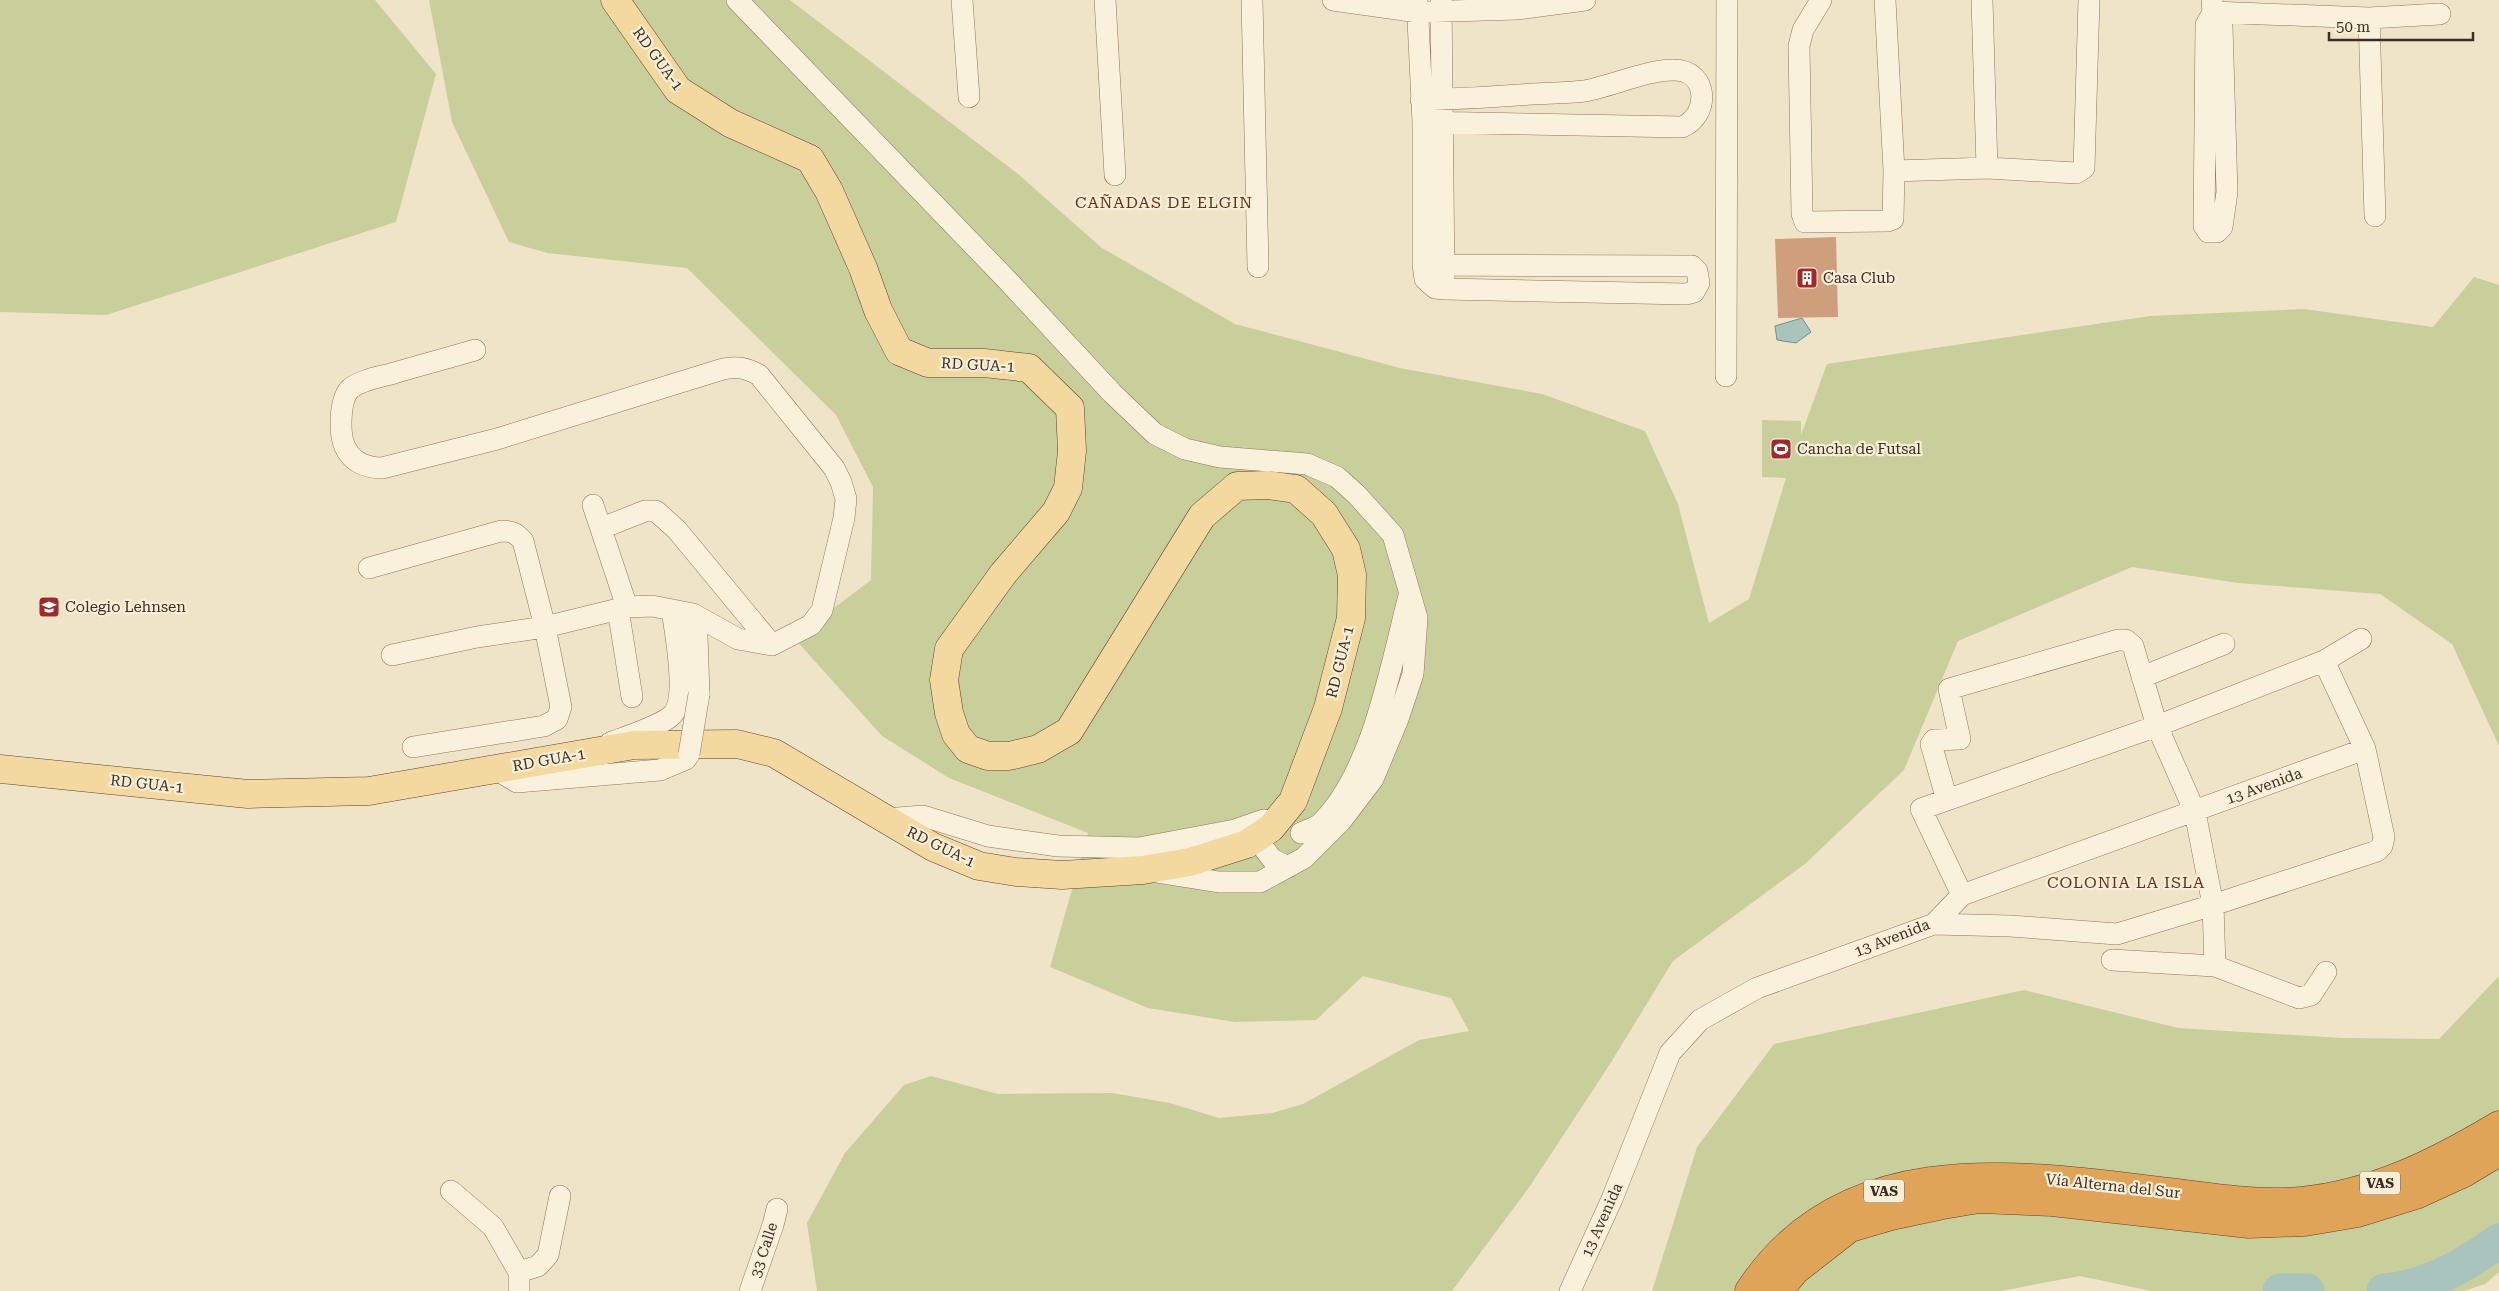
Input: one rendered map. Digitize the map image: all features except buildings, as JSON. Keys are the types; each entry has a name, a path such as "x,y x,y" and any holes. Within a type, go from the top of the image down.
{"highway":[{"name":"Vía Alterna del Sur","path":"2250,1213 2351,1192 2409,1174 2454,1152 2499,1125"},
{"name":"Vía Alterna del Sur","path":"1749,1291 1782,1251 1810,1227 1843,1206 1885,1191 1938,1179 1974,1176 2052,1190 2250,1213 2305,1222 2358,1213 2416,1195 2464,1173 2499,1152"},
{"name":"Vía Alterna del Sur","path":"1778,1291 1796,1270 1850,1228 1891,1216 1978,1199 2052,1190"}],"main road":[{"name":"RD GUA-1","path":"0,769 248,794 369,791 634,745 738,744 774,753 933,846 979,866 1016,872 1062,875 1143,870 1220,854 1260,829 1271,828 1293,801 1328,708 1351,618 1352,575 1346,549 1324,514 1296,489 1268,485 1237,486 1202,516 1070,731 1038,749 1009,756 988,756 968,749 956,734 949,713 944,680 950,649 1003,574 1056,512 1068,488 1072,451 1070,408 1029,368 984,363 928,363 899,351 878,310 864,268 829,191 810,159 730,123 678,90 615,0"}],"street":[{"path":"737,0 1009,282 1112,393 1155,434 1194,451 1220,457 1307,464 1337,477 1357,495 1393,535 1417,618 1413,674 1398,719 1373,779 1341,821 1304,858 1260,882 1219,882 1143,870"},
{"path":"962,0 969,98"},
{"path":"1105,0 1115,175"},
{"path":"1252,0 1258,267"},
{"path":"1333,0 1517,10 1585,0"},
{"path":"1821,0 1803,30 1799,46 1802,219 1805,222 1891,221 1893,219 1894,171 1885,0"},
{"path":"1982,0 1987,168"},
{"path":"1894,171 1987,168 2076,173 2084,168 2089,0"},
{"path":"1726,376 1728,2"},
{"path":"1418,6 1432,100"},
{"path":"1433,265 1692,266 1697,272 1699,283 1694,292 1686,294 1445,289 1435,288 1425,279 1433,265 1432,100 1441,6"},
{"path":"2212,6 2222,26 2227,192 2222,227 2212,233 2208,232 2204,226 2206,25 2212,6"},
{"path":"2212,6 2369,18 2440,14"},
{"path":"2369,18 2376,216"},
{"path":"1432,100 1584,91 1674,70 1690,72 1698,78 1701,90 1698,116 1691,123 1682,127 1432,122"},
{"path":"392,654 477,637 545,627 623,608 652,606 693,614 738,639 772,645 811,625 822,610 844,518 846,499 842,482 834,468 759,375 741,367 723,369 498,439 382,468 366,466 352,457 343,443 342,434 344,401 350,389 368,380 476,350"},
{"path":"593,505 602,528 623,608 632,697"},
{"path":"602,528 645,511 656,511 677,530 772,645"},
{"path":"369,568 501,531 510,531 517,534 523,541 545,627 560,707 557,719 544,726 413,747"},
{"path":"1301,833 1320,824 1344,792 1370,738 1410,590"},
{"path":"587,753 664,720 674,712 679,695 672,610"},
{"path":"497,770 517,782 660,770 686,759 689,754 699,694 697,636 693,614"},
{"path":"1947,800 1931,744 1934,740 1960,739 1949,690 2118,640 2126,640 2133,646 2157,726 2195,812 2213,905 2215,966"},
{"path":"1962,895 1921,810 2157,726 2324,661 2361,640"},
{"path":"2142,677 2224,644"},
{"path":"1934,924 2010,926 2116,934 2213,905 2377,850 2382,846 2384,837 2365,749 2324,661"},
{"name":"13 Avenida","path":"1570,1291 1612,1199 1670,1053 1700,1020 1757,988 1934,924 1962,895 2365,749"},
{"path":"886,819 923,816 988,836 1058,846 1140,848 1235,830 1260,829 1272,859 1288,867"},
{"path":"2112,960 2215,966 2299,998 2311,994 2326,972"},
{"path":"451,1192 493,1227 519,1281 538,1266 548,1255 560,1196"},
{"name":"33 Calle","path":"750,1291 774,1225 777,1209"}],"green space":[{"path":"0,0 375,0 436,74 396,222 106,315 0,312"},
{"path":"429,0 790,0 1018,174 1102,248 1235,324 1400,368 1542,394 1645,431 1678,504 1709,623 1749,599 1786,478 1762,477 1762,420 1801,421 1801,435 1827,364 2150,316 2304,309 2433,327 2474,277 2499,285 2499,746 2452,644 2380,594 2238,583 2132,567 1958,641 1904,770 1806,863 1673,961 1610,1064 1530,1186 1452,1291 817,1291 807,1223 845,1153 904,1085 931,1076 998,1094 1112,1093 1170,1103 1219,1118 1272,1113 1303,1104 1419,1040 1469,1031 1451,998 1363,976 1316,1020 1235,1022 1148,1008 1050,967 1088,833 949,778 882,736 794,638 871,580 873,487 836,415 687,268 547,253 509,242 452,122"},
{"path":"2499,976 2499,1272 2485,1284 2464,1291 2151,1291 2080,1276 2001,1291 1652,1291 1697,1147 1774,1044 2024,990 2178,1028 2342,1038 2439,1039"}],"water":[{"path":"1802,318 1811,332 1796,343 1777,340 1775,326"}],"waterway":[{"path":"2384,1291 2415,1285 2445,1274 2473,1259 2499,1241"},
{"path":"2280,1291 2307,1291"}],"place":[{"name":"Casa Club","path":"1807,278"},
{"name":"Cancha de Futsal","path":"1781,449"},
{"name":"Colegio Lehnsen","path":"49,607"}],"district":[{"name":"CAÑADAS DE ELGIN","path":"1164,202"},
{"name":"COLONIA LA ISLA","path":"2126,882"}]}
